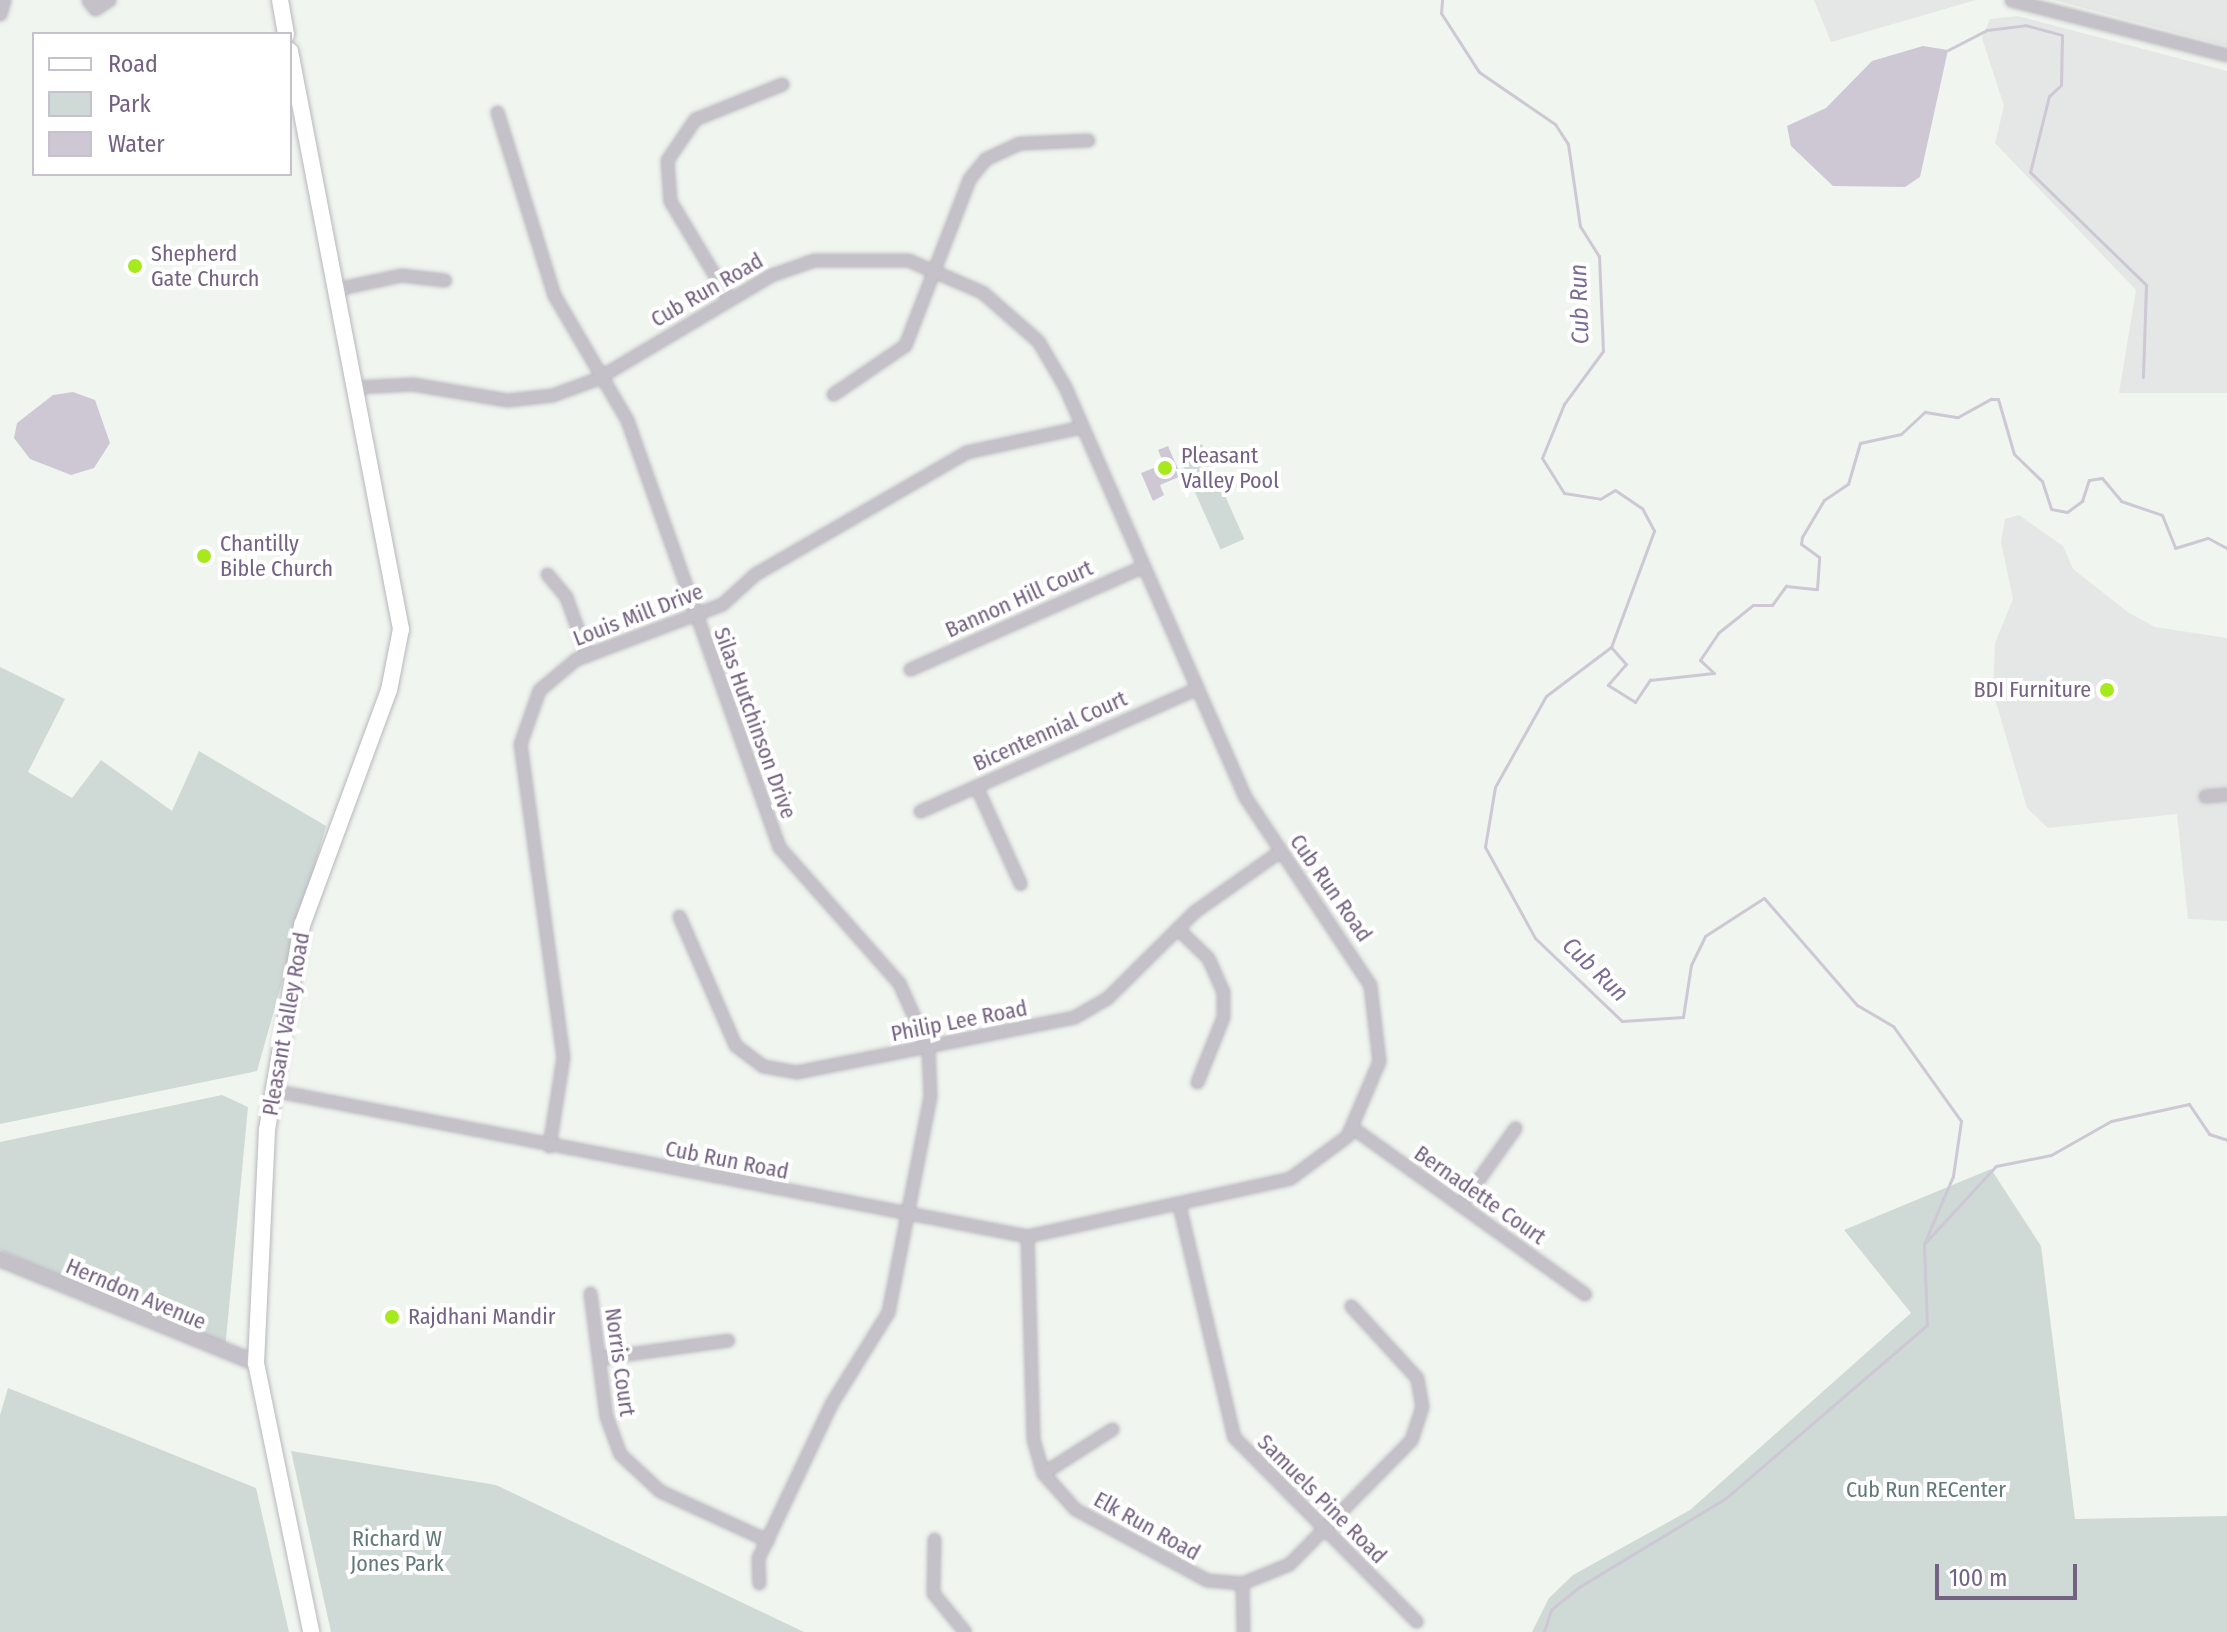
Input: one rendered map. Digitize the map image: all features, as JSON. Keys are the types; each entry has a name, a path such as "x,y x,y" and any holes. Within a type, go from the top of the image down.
{"main road":[{"path":"280,0 286,32"},
{"name":"Pleasant Valley Road","path":"292,61 392,568 400,650 302,925 272,1090 256,1363 311,1632"}],"street":[{"path":"0,14 4,0"},
{"path":"88,0 95,9 109,0"},
{"path":"2011,0 2227,55"},
{"path":"729,299 670,201 667,160 695,119 782,84"},
{"name":"Silas Hutchinson Drive","path":"497,112 554,295 631,431 779,847 899,983 928,1048 930,1096 883,1326 831,1404 767,1540 759,1583"},
{"path":"833,394 905,345 937,270 969,179 985,159 1020,143 1088,140"},
{"name":"Cub Run Road","path":"272,1090 1027,1236 1179,1205 1290,1178 1353,1128 1374,1081 1378,1013 1362,967 1245,797 1082,427 1038,341 996,301 937,270 875,256 814,260 729,299 602,375 552,395 507,400 412,384 354,387"},
{"path":"336,289 401,275 445,280"},
{"name":"Louis Mill Drive","path":"549,1146 563,1057 520,744 539,690 587,655 696,617 755,574 966,452 1082,427"},
{"name":"Bannon Hill Court","path":"910,669 1143,566"},
{"path":"547,574 563,591 587,655"},
{"name":"Bicentennial Court","path":"920,811 1197,688"},
{"path":"976,786 1020,883"},
{"path":"2205,796 2227,794"},
{"name":"Philip Lee Road","path":"679,916 722,1024 753,1061 796,1072 1074,1017 1107,998 1177,928 1280,851"},
{"path":"1177,928 1208,958 1223,991 1219,1031 1198,1064 1197,1082"},
{"name":"Bernadette Court","path":"1353,1128 1585,1294"},
{"path":"1460,1205 1515,1128"},
{"name":"Samuels Pine Road","path":"1179,1205 1229,1428 1324,1530 1416,1621"},
{"name":"Elk Run Road","path":"1027,1236 1032,1428 1043,1473 1075,1509 1184,1571 1242,1583"},
{"name":"Herndon Avenue","path":"0,1259 256,1363"},
{"name":"Norris Court","path":"590,1293 608,1424 628,1466 660,1491 767,1540"},
{"path":"1243,1632 1242,1583 1289,1564 1324,1530 1407,1445 1422,1407 1409,1365 1351,1306"},
{"path":"599,1358 728,1340"},
{"path":"1043,1473 1112,1429"},
{"path":"934,1539 933,1593 965,1632"}],"shaded area":[{"path":"1814,0 1976,0 1831,42"},
{"path":"2054,0 2227,0 2227,46"},
{"path":"2018,16 2227,71 2227,393 2119,393 2136,290 1995,143 2004,106 1982,38 1990,19"},
{"path":"2019,515 2063,546 2073,569 2129,613 2155,627 2227,638 2227,921 2188,919 2177,814 2048,828 2027,808 1993,692 1995,643 2013,599 2001,542 2005,519"}],"green space":[{"path":"1202,444 1244,539 1221,550 1178,455"},
{"path":"0,667 65,699 28,772 72,798 101,760 172,811 199,751 326,826 257,1071 0,1124"},
{"path":"222,1095 248,1107 225,1350 0,1250 0,1142"},
{"name":"Cub Run RECenter","path":"1991,1169 2041,1246 2075,1519 2227,1516 2227,1632 1532,1632 1549,1598 1573,1575 1690,1510 1911,1313 1844,1230"},
{"path":"8,1388 256,1488 289,1632 0,1632 0,1415"},
{"name":"Richard W Jones Park","path":"291,1451 496,1485 804,1632 331,1632"}],"water":[{"path":"1923,46 1948,50 1920,177 1905,187 1833,186 1791,146 1787,126 1826,108 1872,61"},
{"path":"73,392 95,400 110,443 94,468 71,475 30,459 14,438 17,423 53,395"},
{"name":"Pleasant Valley Pool","path":"1168,446 1181,476 1160,485 1164,495 1153,501 1141,473 1164,464 1158,450"}],"waterway":[{"name":"Cub Run","path":"1442,0 1441,13 1479,72 1555,124 1568,144 1580,226 1599,256 1603,351 1564,404 1542,458 1564,493 1600,499 1615,490 1642,508 1654,531 1611,647 1546,696 1495,787 1485,847 1535,938 1622,1021 1683,1017 1691,965 1705,936 1764,898 1857,1005 1893,1026 1961,1121 1953,1176 1924,1244 1927,1325 1726,1498 1579,1587 1551,1610 1544,1632"},
{"path":"1948,50 1987,30 2025,25 2062,35 2061,85 2049,96 2030,172 2146,285 2143,377"},
{"path":"1611,647 1626,664 1608,685 1635,702 1650,680 1714,673 1700,660 1718,633 1753,605 1772,605 1786,586 1817,589 1819,557 1801,544 1802,537 1824,500 1848,484 1860,443 1901,434 1925,412 1958,417 1991,399 1998,399 2014,454 2042,481 2051,509 2067,512 2082,501 2089,480 2102,478 2121,501 2162,515 2175,548 2208,538 2227,548"},
{"path":"1924,1244 1996,1166 2051,1155 2111,1121 2189,1104 2209,1134 2227,1140"}],"place":[{"name":"Shepherd Gate Church","path":"135,266"},
{"name":"Pleasant Valley Pool","path":"1165,468"},
{"name":"Chantilly Bible Church","path":"204,556"},
{"name":"BDI Furniture","path":"2107,690"},
{"name":"Rajdhani Mandir","path":"392,1317"}]}
